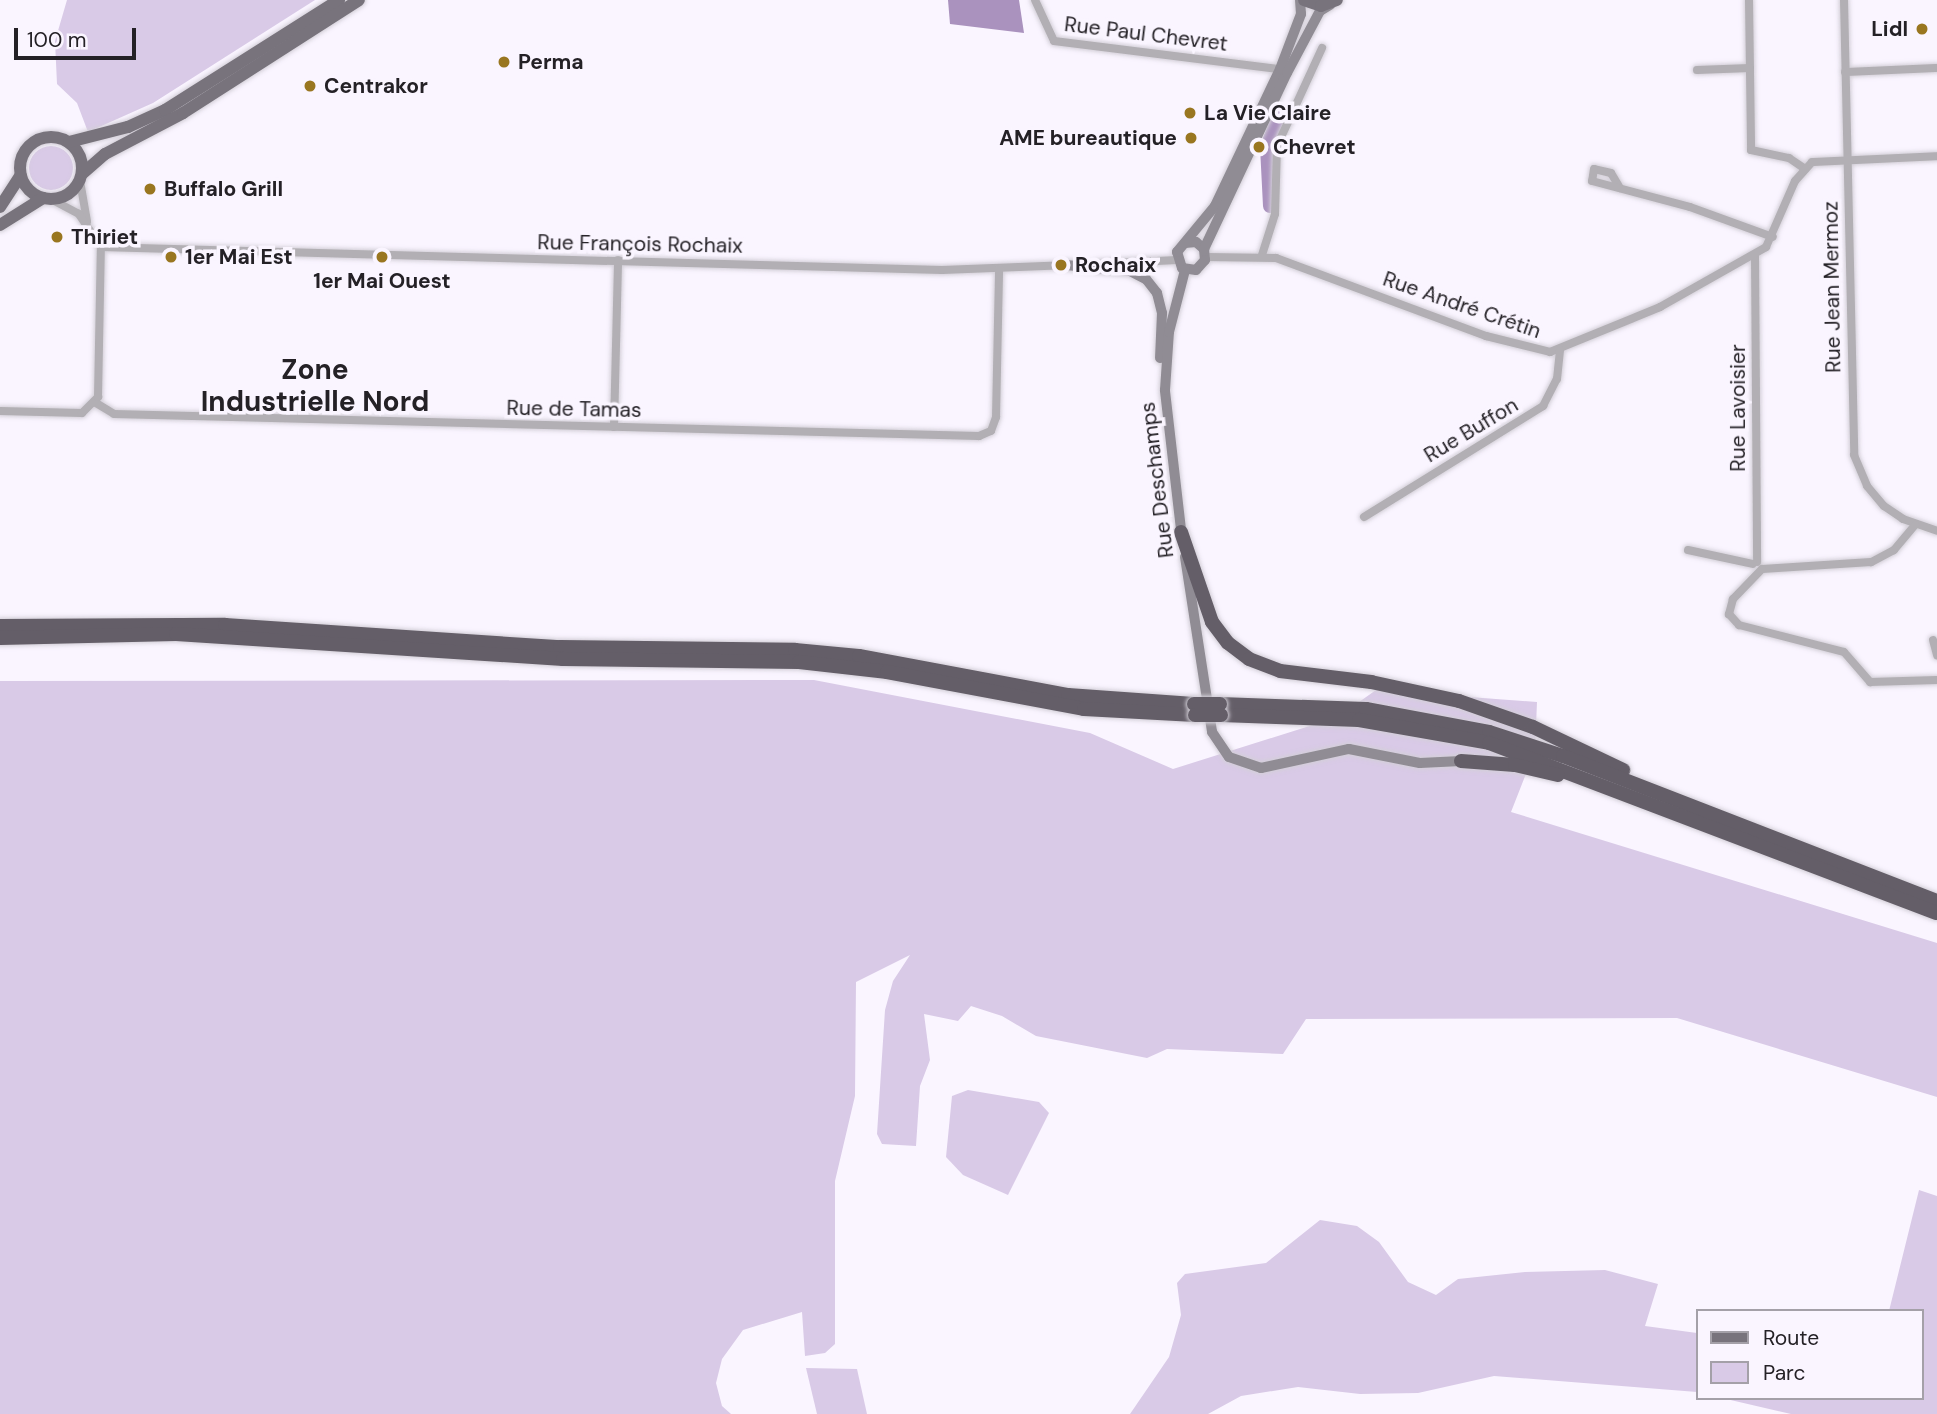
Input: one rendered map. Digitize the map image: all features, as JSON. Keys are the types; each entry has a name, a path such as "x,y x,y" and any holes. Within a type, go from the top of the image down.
{"highway":[{"path":"1181,532 1212,622 1228,643 1249,659 1280,671 1414,690 1503,715 1714,821"},
{"path":"0,626 225,625 560,647 795,650 859,656 1068,695 1194,710"},
{"path":"0,638 176,634 563,659 799,662 887,672 1084,709 1366,709 1458,724 1563,756 1937,913"},
{"path":"1461,761 1534,769 1714,821 1937,901"}],"main road":[{"path":"0,206 21,175 22,157 34,143 51,137 69,142 128,127 165,110 339,0"},
{"path":"0,225 47,199 68,194 105,154 183,113 359,0"},
{"path":"1302,0 1334,2 1320,11 1287,73 1205,253 1201,268 1185,270 1178,260 1177,252 1214,206 1280,69 1301,14 1302,0"},
{"path":"69,142 80,156 81,177"},
{"path":"21,175 29,189 47,199"},
{"path":"1185,243 1196,242 1205,253"},
{"path":"1066,265 1130,271 1146,279 1157,293 1163,313 1159,374 1169,451"},
{"name":"Rue Deschamps","path":"1185,270 1166,365 1169,451 1212,732 1229,757 1261,768 1349,749 1420,762 1461,761"}],"street":[{"name":"Rue Paul Chevret","path":"1035,0 1054,41 1280,69"},
{"path":"1749,0 1751,150 1789,158 1804,168 1817,161 1937,156"},
{"name":"Rue Jean Mermoz","path":"1844,0 1854,455 1878,499 1915,525 1937,531"},
{"path":"1262,255 1275,214 1277,146 1322,48"},
{"path":"1697,70 1750,68"},
{"path":"1845,72 1937,68"},
{"name":"Rue André Crétin","path":"1205,253 1262,255 1529,350 1560,349 1660,307 1755,255 1773,237 1804,168"},
{"path":"81,177 88,224"},
{"path":"1620,188 1773,237"},
{"path":"0,411 82,413 96,402 101,247 88,224 70,207 47,199"},
{"name":"Rue François Rochaix","path":"101,247 999,268 1178,260"},
{"name":"Rue Lavoisier","path":"1755,255 1757,567"},
{"path":"614,427 618,260"},
{"name":"Rue de Tamas","path":"96,402 114,414 979,436 991,431 996,417 999,268"},
{"name":"Rue Buffon","path":"1364,517 1544,406 1558,379 1560,349"},
{"path":"1688,550 1757,567 1871,562 1894,551 1915,525"},
{"path":"1757,567 1730,604 1728,614 1734,622 1844,652 1870,682 1937,680"},
{"path":"1933,640 1937,655"}],"green space":[{"path":"67,0 315,0 153,103 88,132 77,103 57,84 55,41"},
{"path":"51,146 66,153 73,168 66,183 51,190 36,183 29,168 36,153"},
{"path":"814,680 1090,733 1173,769 1338,717 1376,690 1537,702 1535,751 1511,812 1937,943 1937,1097 1677,1018 1306,1019 1283,1054 1167,1049 1147,1058 1036,1036 1002,1016 971,1006 958,1021 924,1014 930,1060 920,1086 916,1146 882,1144 877,1134 885,1010 893,981 910,955 856,982 855,1096 835,1181 835,1344 825,1353 805,1356 802,1312 743,1330 722,1359 716,1383 722,1406 731,1414 0,1414 0,681"},
{"path":"968,1090 1039,1102 1049,1113 1008,1195 963,1175 946,1157 952,1096"},
{"path":"1919,1190 1937,1196 1937,1414 1791,1414 1731,1400 1923,1400 1923,1309 1889,1309"},
{"path":"1320,1220 1357,1226 1379,1242 1408,1282 1436,1295 1458,1279 1525,1272 1605,1270 1658,1284 1645,1326 1696,1333 1696,1392 1494,1376 1418,1393 1360,1394 1298,1387 1241,1396 1208,1414 1130,1414 1169,1357 1181,1315 1177,1283 1185,1274 1266,1263"},
{"path":"806,1368 857,1369 867,1414 817,1414"}],"shaded area":[{"path":"948,0 1019,0 1024,33 950,24"}],"waterway":[{"path":"1270,206 1267,146 1279,116"}],"place":[{"name":"Lidl","path":"1922,29"},
{"name":"Perma","path":"504,62"},
{"name":"Centrakor","path":"310,86"},
{"name":"La Vie Claire","path":"1190,113"},
{"name":"AME bureautique","path":"1191,138"},
{"name":"Chevret","path":"1259,147"},
{"name":"Buffalo Grill","path":"150,189"},
{"name":"Thiriet","path":"57,237"},
{"name":"1er Mai Est","path":"171,257"},
{"name":"1er Mai Ouest","path":"382,257"},
{"name":"Rochaix","path":"1061,265"}],"district":[{"name":"Zone Industrielle Nord","path":"315,386"}]}
